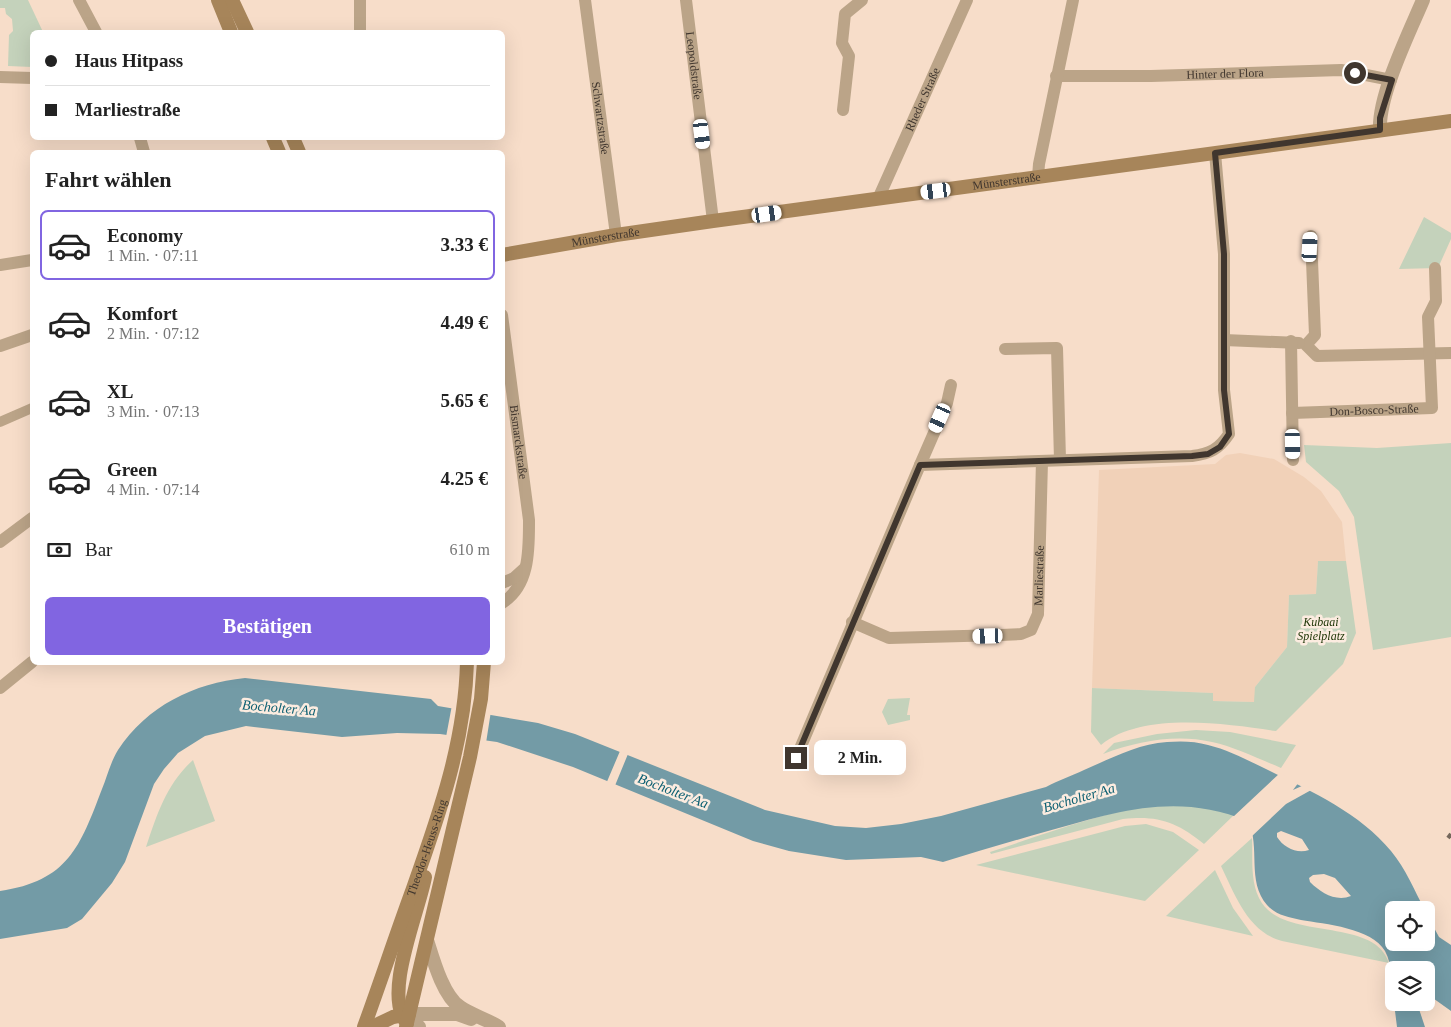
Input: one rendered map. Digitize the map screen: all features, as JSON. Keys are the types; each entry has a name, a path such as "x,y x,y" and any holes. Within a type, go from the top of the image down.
{"main road":[{"path":"218,0 230,30"},
{"path":"232,0 246,30"},
{"name":"Münsterstraße","path":"505,254 616,235 712,221 1451,121"},
{"name":"Theodor-Heuss-Ring","path":"364,1027 434,832 456,754 466,697 466,665"},
{"name":"Theodor-Heuss-Ring","path":"409,1021 470,757 481,699 484,665"},
{"path":"372,1027 409,1021 397,997 400,974 423,888 434,832"}],"street":[{"path":"79,0 95,30"},
{"path":"360,0 360,30"},
{"name":"Schwartzstraße","path":"585,0 616,235"},
{"name":"Leopoldstraße","path":"686,0 712,221"},
{"path":"843,110 849,56 842,44 844,14 862,0"},
{"name":"Rheder Straße","path":"878,199 967,0"},
{"path":"1038,177 1072,0"},
{"path":"1380,130 1380,118 1392,80 1423,0"},
{"name":"Hinter der Flora","path":"1056,76 1151,76 1341,70 1392,80"},
{"path":"0,77 30,78"},
{"path":"920,465 1192,456 1208,454 1220,447 1229,434 1224,390 1224,254 1215,153"},
{"path":"1306,345 1315,335 1311,236"},
{"path":"0,265 30,260"},
{"name":"Don-Bosco-Straße","path":"1292,413 1432,408 1428,317 1436,301 1435,268"},
{"path":"0,346 30,336"},
{"name":"Bismarckstraße","path":"505,339 529,520 529,548 525,568 517,590 505,600"},
{"path":"1224,340 1291,341 1306,345 1317,356 1451,353"},
{"path":"1291,341 1293,460"},
{"path":"1004,349 1057,348 1060,460"},
{"path":"796,758 852,622 947,403 951,385"},
{"path":"0,422 30,409"},
{"name":"Marliestraße","path":"852,622 889,638 1021,634 1031,630 1038,614 1042,461"},
{"path":"0,542 30,520"},
{"path":"505,582 514,578 525,568"},
{"path":"0,688 30,664"},
{"path":"427,940 440,980 459,1007 499,1027"},
{"path":"409,1021 457,1014 492,1027"}],"shaded area":[{"path":"1240,453 1274,459 1304,477 1321,491 1342,522 1346,561 1318,561 1316,594 1289,595 1287,647 1255,687 1255,702 1213,701 1213,693 1092,688 1099,470 1215,464 1226,455"}],"green space":[{"path":"0,0 28,0 42,30 30,30 30,67 8,66 9,35 13,31 12,19 6,14 5,8 0,8"},
{"path":"1424,217 1451,233 1451,239 1438,268 1399,269"},
{"path":"1451,443 1451,637 1373,650 1354,517 1339,491 1306,462 1304,445 1377,448"},
{"name":"Kubaai Spielplatz","path":"1318,561 1346,561 1356,633 1343,664 1276,731 1210,723 1162,724 1139,727 1119,734 1101,745 1091,732 1092,688 1213,693 1213,701 1254,702 1255,687 1287,647 1289,595 1316,594"},
{"path":"910,698 907,715 910,715 910,720 888,725 882,712 888,699"},
{"path":"1196,730 1230,732 1296,745 1281,768 1229,747 1198,740 1157,740 1103,754 1114,743 1157,734"},
{"path":"193,760 215,821 146,847 169,789"},
{"path":"1165,803 1216,804 1234,815 1204,844 1176,825 1157,819 1135,818 1123,819 991,854 990,852 1120,811"},
{"path":"1146,824 1173,832 1199,850 1145,901 976,865 1125,826"},
{"path":"1252,838 1254,883 1259,898 1270,912 1305,926 1347,933 1365,939 1380,948 1388,961 1385,962 1282,941 1270,936 1260,930 1244,911 1221,866"},
{"path":"1215,870 1233,908 1253,936 1166,916"}],"water":[{"name":"Bocholter Aa","path":"245,678 431,699 438,706 538,723 575,734 765,810 835,826 866,828 901,824 941,816 1046,787 1134,749 1156,743 1193,742 1224,750 1246,759 1301,786 1350,814 1379,837 1391,851 1420,901 1385,901 1385,951 1379,943 1359,932 1287,917 1267,905 1261,896 1255,875 1254,842 1248,821 1222,812 1197,808 1172,806 1123,811 943,862 921,857 846,860 789,851 753,841 573,767 497,742 440,734 397,733 342,737 246,726 205,736 178,753 164,769 154,784 125,862 112,883 82,919 67,928 0,939 0,891 23,886 42,879 56,870 78,844 94,810 111,764 118,750 130,734 157,709 190,691 208,685","holes":["1281,831 1302,839 1309,850 1295,851 1280,841 1277,833","1324,874 1335,878 1351,896 1340,898 1329,895 1319,890 1310,882 1309,878 1313,875"]},
{"path":"1435,930 1439,937 1451,945 1451,1011 1435,1000 1435,961 1389,961 1385,951 1435,951"},
{"path":"1395,1011 1420,1011 1425,1027 1397,1027"}],"pier":[{"path":"452,705 491,711 486,743 446,737"},
{"path":"620,751 628,754 614,788 606,784"},
{"path":"1280,773 1299,782 1293,790 1304,785 1313,789 1286,804 1251,837 1246,823 1233,817"}],"railway":[{"path":"1448,838 1451,834"}],"route":[{"path":"796,758 920,465 1192,456 1208,454 1220,447 1229,434 1229,421 1224,390 1224,254 1215,153 1380,130 1380,118 1392,80 1355,73"}]}
